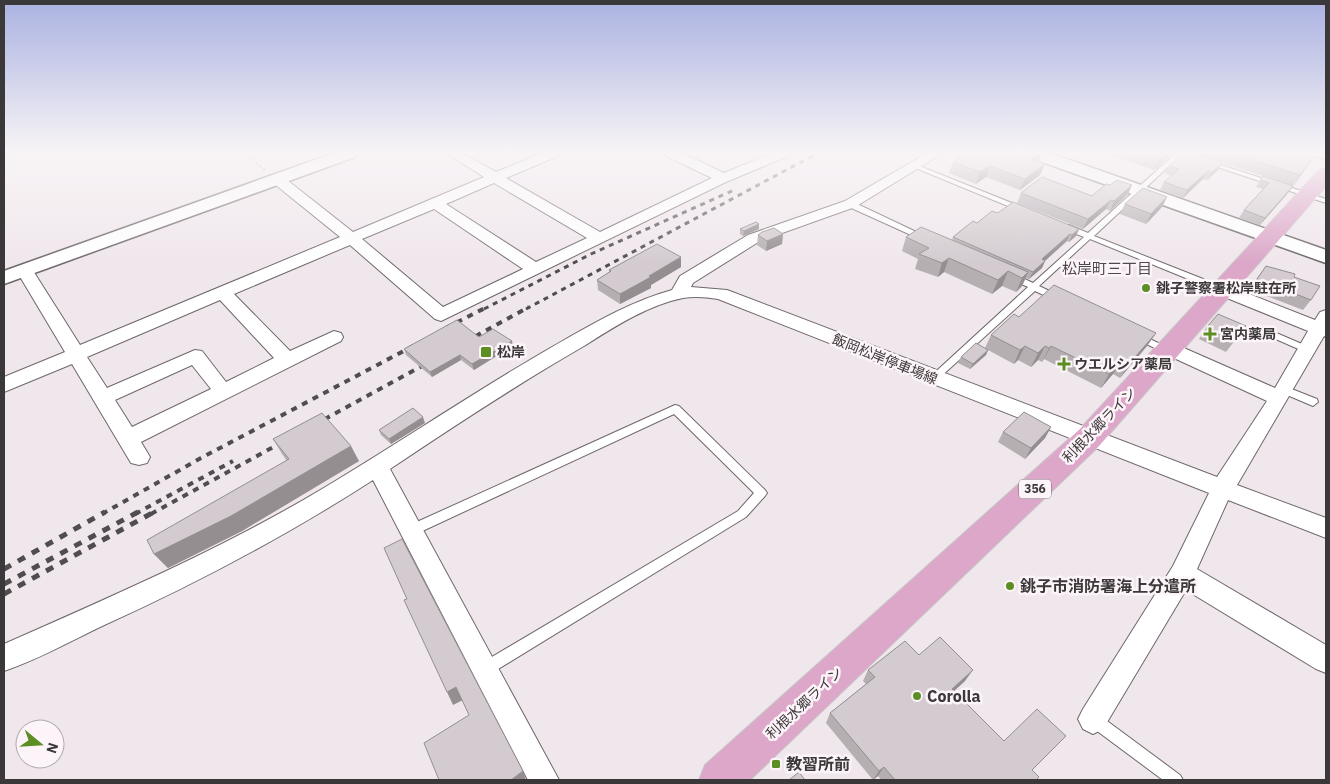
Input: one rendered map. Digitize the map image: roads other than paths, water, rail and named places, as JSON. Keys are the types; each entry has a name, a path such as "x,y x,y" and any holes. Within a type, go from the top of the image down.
{"highway":[{"name":"利根水郷ライン","path":"720,780 1089,438 1270,237 1320,190"}],"street":[{"path":"4,278 248,190"},
{"path":"290,190 351,238 441,315 700,190"},
{"path":"4,385 467,190"},
{"path":"515,190 599,238"},
{"path":"679,293 686,280 748,241 850,204 875,190"},
{"path":"1139,190 1326,258"},
{"path":"435,203 535,269"},
{"path":"24,270 74,355 138,457"},
{"path":"1093,719 1182,574 1222,489 1306,350 1324,325 1223,290"},
{"path":"222,292 287,360"},
{"name":"飯岡松岸停車場線","path":"4,658 152,591 252,542 378,467 526,369 653,301 679,293 722,294 934,378 1326,528"},
{"path":"128,439 334,337"},
{"path":"1169,350 1281,394"},
{"path":"102,398 194,356 224,392"},
{"path":"378,467 544,780"},
{"path":"1182,574 1326,660"}],"lane":[{"path":"975,190 1034,213"},
{"path":"934,378 1139,190"},
{"path":"850,204 932,241"},
{"path":"1061,224 1223,290"},
{"path":"1005,274 1066,302"},
{"path":"1126,331 1169,350"},
{"path":"1274,335 1306,350"},
{"path":"1281,394 1313,402"},
{"path":"412,530 675,409 761,493 742,514 485,669"},
{"path":"1093,719 1175,780"}],"railway":[{"path":"484,309 591,254 734,190"},
{"path":"526,309 750,190"},
{"path":"446,328 487,307"},
{"path":"465,342 529,307"},
{"path":"102,514 201,458 417,344"},
{"path":"314,425 433,360"},
{"path":"151,514 288,439"},
{"path":"135,514 233,461"},
{"path":"4,569 105,512"},
{"path":"4,584 138,512"},
{"path":"4,594 154,512"}],"place":[{"name":"銚子警察署松岸駐在所","path":"1146,288"},
{"name":"宮内薬局","path":"1210,334"},
{"name":"松岸","path":"486,352"},
{"name":"ウエルシア薬局","path":"1064,364"},
{"name":"銚子市消防署海上分遣所","path":"1010,586"},
{"name":"Corolla","path":"917,696"},
{"name":"教習所前","path":"776,764"}],"district":[{"name":"松岸町三丁目","path":"1107,269"}]}
